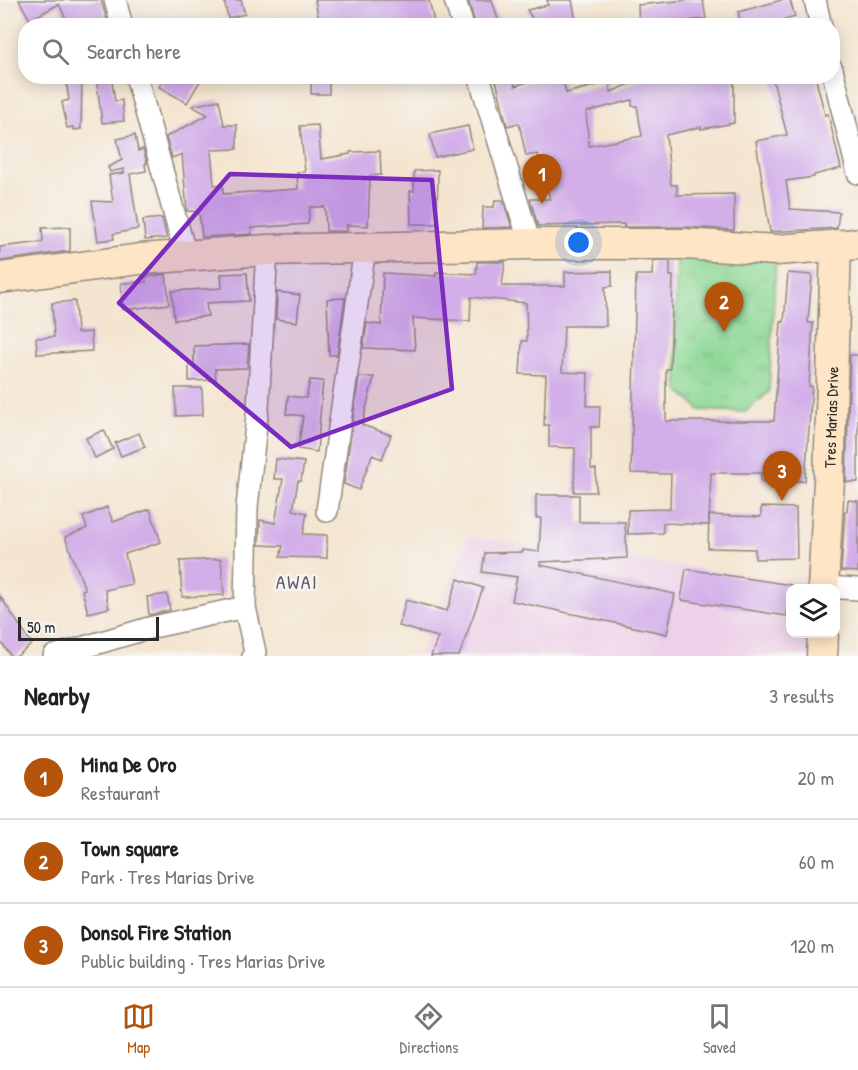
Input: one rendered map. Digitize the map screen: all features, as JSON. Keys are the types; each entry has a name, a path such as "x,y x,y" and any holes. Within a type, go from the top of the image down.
{"main road":[{"path":"0,278 140,259 272,250 530,244 684,244 776,250 847,245"},
{"name":"Tres Marias Drive","path":"823,584 847,245"},
{"path":"822,656 823,638"}],"street":[{"path":"115,0 120,18"},
{"path":"455,0 461,18"},
{"path":"815,0 819,18"},
{"path":"138,84 186,256"},
{"path":"481,84 530,244"},
{"path":"837,84 853,129 858,173"},
{"path":"327,511 365,248"},
{"path":"253,656 255,652 244,607 247,507 272,250"},
{"path":"840,588 858,589"},
{"path":"54,656 149,628 244,607"}],"highlighted area":[{"path":"230,174 432,180 452,389 291,447 119,303"}],"shaded area":[{"path":"469,537 814,584 786,584 786,638 812,638 811,656 419,656"}],"green space":[{"path":"776,257 769,392 745,412 700,410 678,390 675,329 677,258"}],"building":[{"path":"19,0 101,0 107,18 65,18 59,4 34,18 29,18"},
{"path":"224,0 241,0 245,14 228,18"},
{"path":"315,0 429,0 433,18 318,18"},
{"path":"468,0 492,0 498,18 474,18"},
{"path":"547,0 572,0 575,18 532,18 527,10 548,5"},
{"path":"703,0 706,18 639,18 638,5"},
{"path":"790,0 795,17 740,18 738,12"},
{"path":"66,84 82,84 81,129 67,128 62,102 69,100"},
{"path":"97,84 112,84 115,101 122,100 124,121 102,123"},
{"path":"161,84 198,84 187,103 159,87"},
{"path":"311,84 329,84 329,94 311,94"},
{"path":"497,84 514,84 515,86 564,84 566,93 601,84 609,84 611,92 630,84 734,84 734,123 666,135 671,185 677,185 677,195 734,194 734,230 624,227 624,224 538,226 530,199 550,199 538,154 526,156 519,123 507,126","holes":["632,100 632,106 637,106 642,136 589,146 586,112"]},
{"path":"774,84 817,84 825,115 828,114 841,168 814,175 814,177 786,181 790,209 839,212 837,228 770,232 756,141 787,135"},
{"path":"219,100 224,125 237,125 237,149 211,150 214,185 223,184 223,194 298,189 297,172 305,172 300,126 318,125 321,159 350,154 350,152 380,151 381,175 370,176 368,226 347,225 347,231 326,231 325,207 310,207 308,224 251,228 252,234 202,237 199,212 187,211 182,154 172,158 166,137 208,115 192,106"},
{"path":"468,126 473,149 435,157 430,134"},
{"path":"135,135 138,151 143,149 147,163 145,164 146,171 130,174 138,229 113,234 114,239 98,241 92,201 113,202 109,175 124,173 124,169 110,172 108,167 122,160 117,139"},
{"path":"438,170 437,224 411,224 410,191 414,191 414,171"},
{"path":"495,200 503,200 512,227 482,228 483,207 494,207"},
{"path":"162,218 167,238 145,240 143,220"},
{"path":"70,227 70,251 0,261 0,247 43,242 42,228"},
{"path":"653,261 670,261 670,276 673,276 670,369 666,369 666,421 774,421 781,322 784,322 788,273 812,275 808,323 813,323 809,386 812,386 805,481 761,481 761,473 711,473 709,525 663,523 663,533 628,534 628,510 670,509 671,474 631,473 636,275 652,275"},
{"path":"477,262 505,262 502,286 565,286 565,272 612,271 612,286 605,287 606,326 564,326 562,372 588,373 587,406 600,406 599,427 591,427 591,469 596,469 596,492 574,492 575,448 549,447 549,425 544,425 546,375 520,374 522,341 527,341 526,303 471,297 470,321 413,318 415,350 363,348 367,323 381,325 383,273 436,276 436,272 476,274"},
{"path":"247,273 249,301 206,303 208,316 174,320 172,291 222,288 221,274"},
{"path":"166,274 169,304 123,310 121,283 146,282 146,277"},
{"path":"277,292 300,295 297,322 276,319"},
{"path":"345,298 337,355 329,355 327,299"},
{"path":"75,301 77,333 91,332 92,351 37,354 36,338 54,337 52,303"},
{"path":"249,344 247,368 215,369 216,380 189,381 189,365 194,365 194,346"},
{"path":"850,355 858,355 858,482 846,482"},
{"path":"359,377 374,377 362,425 391,435 382,459 372,455 359,490 344,484"},
{"path":"310,380 323,381 317,452 298,449 303,416 286,414 288,396 306,398"},
{"path":"175,388 202,388 203,415 176,416"},
{"path":"104,430 113,449 95,458 86,438"},
{"path":"139,433 145,447 121,456 115,443"},
{"path":"276,459 304,462 293,510 307,513 303,534 327,535 327,558 280,557 283,546 259,545 260,520 275,523 283,479 274,479"},
{"path":"536,495 579,495 579,522 625,522 627,558 540,562 540,565 675,594 667,634 512,601 517,577 482,572 485,553 523,552 523,550 539,552 541,518 536,518"},
{"path":"848,500 858,501 858,572 841,571 845,511 847,511"},
{"path":"107,507 113,522 150,509 161,542 125,554 132,584 105,590 109,608 88,613 82,590 85,589 65,537 87,528 83,517"},
{"path":"761,507 796,508 797,558 755,559 755,549 708,548 709,515 761,517"},
{"path":"221,559 224,595 182,597 180,561"},
{"path":"686,569 786,584 786,616 681,600"},
{"path":"458,579 483,588 459,656 431,656 438,637 399,626 406,600 447,611"},
{"path":"167,594 170,610 149,615 147,597"},
{"path":"0,596 32,644 17,656 11,656 0,641"}],"place":[{"name":"Mina De Oro","path":"542,204"},
{"name":"Town square","path":"724,332"},
{"name":"Donsol Fire Station","path":"782,501"}],"district":[{"name":"AWAI","path":"297,581"}]}
